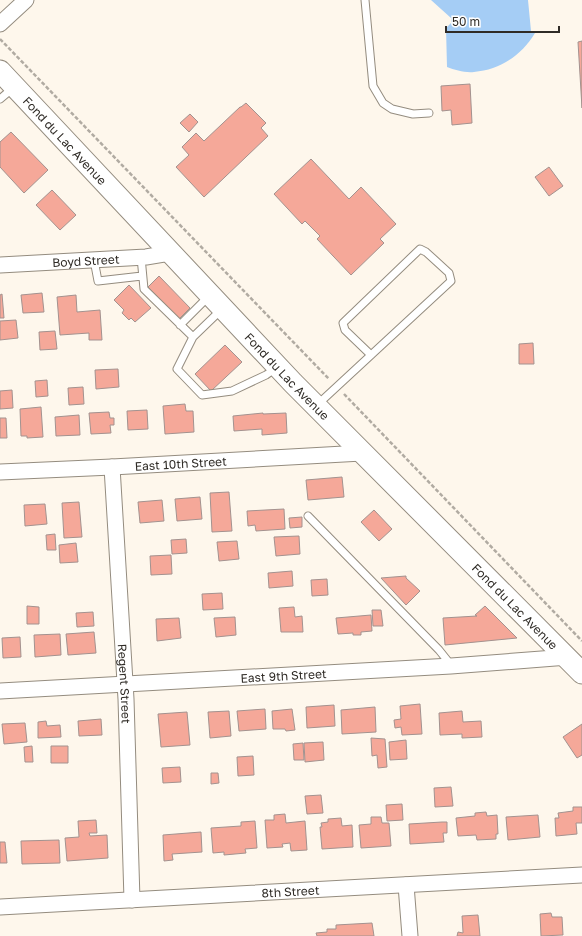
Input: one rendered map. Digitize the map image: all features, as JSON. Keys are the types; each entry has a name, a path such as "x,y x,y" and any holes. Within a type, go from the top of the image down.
{"main road":[{"name":"Fond du Lac Avenue","path":"0,71 7,93 170,253 277,367 582,673"}],"street":[{"path":"0,24 26,0"},
{"name":"Boyd Street","path":"0,264 141,257 170,253"},
{"name":"East 10th Street","path":"0,472 362,452"},
{"name":"Regent Street","path":"112,467 125,684 132,900"},
{"name":"East 9th Street","path":"0,691 451,666 568,658"},
{"name":"8th Street","path":"0,907 582,875"},
{"path":"406,885 410,936"}],"lane":[{"path":"365,0 373,86 376,92 383,103 392,108 413,114 429,113"},
{"path":"316,406 451,281 449,273 426,252 420,249 343,324 345,330 371,355"},
{"path":"141,257 144,289 193,338"},
{"path":"94,260 98,281 142,276"},
{"path":"180,324 216,302"},
{"path":"216,302 193,338 177,369 202,395 232,391 266,375 277,367"},
{"path":"308,516 439,650 451,666"}],"path":[{"path":"0,39 582,642"}],"water":[{"path":"431,0 528,0 531,31 535,33 524,48 501,65 484,71 474,72 464,72 453,69 447,67 446,28 451,23 451,18"}],"building":[{"path":"582,41 582,108 578,42"},
{"path":"470,84 472,123 452,125 451,110 442,111 441,86"},
{"path":"246,103 266,123 261,128 268,136 204,197 176,167 189,155 182,147 196,133 204,141"},
{"path":"190,114 198,122 189,132 180,123"},
{"path":"11,132 48,170 24,193 0,167 0,142"},
{"path":"311,159 349,199 361,187 396,224 380,239 384,243 351,275 317,239 320,236 305,221 302,224 274,194"},
{"path":"549,167 563,186 549,196 535,177"},
{"path":"52,190 76,215 60,230 36,205"},
{"path":"159,276 190,308 178,320 148,287"},
{"path":"129,285 151,308 135,322 131,318 129,320 122,313 124,310 114,300"},
{"path":"42,293 44,312 23,313 21,295"},
{"path":"2,294 4,318 0,318 0,295"},
{"path":"76,295 77,312 100,310 102,340 89,340 89,333 60,335 57,297"},
{"path":"16,320 18,338 0,340 0,321"},
{"path":"55,331 57,349 40,350 39,332"},
{"path":"533,343 534,364 519,364 519,344"},
{"path":"225,345 242,362 211,391 195,374"},
{"path":"118,369 119,387 96,389 95,370"},
{"path":"47,380 48,396 36,397 35,381"},
{"path":"83,387 84,404 69,405 68,388"},
{"path":"12,390 13,408 0,409 0,391"},
{"path":"185,404 186,411 193,411 194,432 165,434 163,406"},
{"path":"41,407 43,437 27,438 27,436 21,436 20,409"},
{"path":"147,410 148,429 128,430 127,411"},
{"path":"109,412 110,418 114,418 114,425 110,425 111,433 91,434 89,413"},
{"path":"263,413 286,413 287,433 262,435 262,429 234,431 233,416"},
{"path":"79,415 80,435 56,436 55,417"},
{"path":"0,418 6,418 7,438 0,438"},
{"path":"342,477 344,497 308,500 306,480"},
{"path":"229,492 232,531 212,532 210,493"},
{"path":"200,497 202,519 177,521 175,499"},
{"path":"162,500 164,521 140,523 138,502"},
{"path":"79,502 82,537 64,538 62,503"},
{"path":"45,504 47,524 25,526 24,505"},
{"path":"284,509 285,529 256,531 255,525 248,526 247,511"},
{"path":"374,510 392,529 379,541 361,522"},
{"path":"302,517 302,527 290,528 289,518"},
{"path":"55,534 56,550 47,550 46,535"},
{"path":"299,536 300,554 276,556 274,537"},
{"path":"186,539 187,553 172,554 171,540"},
{"path":"237,541 239,559 219,561 217,542"},
{"path":"76,543 78,562 60,563 59,545"},
{"path":"171,555 172,574 151,575 150,556"},
{"path":"292,571 293,586 269,588 268,573"},
{"path":"406,576 406,578 420,591 406,605 381,578"},
{"path":"327,579 328,595 312,596 311,580"},
{"path":"222,593 223,609 203,610 202,594"},
{"path":"27,606 39,607 39,624 27,624"},
{"path":"485,606 517,638 445,645 443,618 477,616 475,615"},
{"path":"294,607 295,617 302,616 303,632 281,632 279,608"},
{"path":"372,610 381,610 383,626 373,626"},
{"path":"93,612 94,626 77,627 76,613"},
{"path":"371,615 372,631 361,632 361,635 353,635 353,633 338,634 336,618"},
{"path":"235,617 236,635 216,637 214,618"},
{"path":"179,618 181,638 157,641 156,619"},
{"path":"94,632 96,653 68,655 66,634"},
{"path":"60,634 61,655 35,657 34,635"},
{"path":"20,637 21,657 3,658 2,638"},
{"path":"420,704 422,734 402,735 401,727 395,728 394,720 401,719 400,706"},
{"path":"334,705 335,726 307,728 306,707"},
{"path":"375,707 376,732 342,734 341,710"},
{"path":"265,709 266,729 239,731 237,711"},
{"path":"292,709 295,730 286,731 285,729 273,729 272,711"},
{"path":"229,711 231,736 210,738 208,712"},
{"path":"462,711 463,722 481,721 482,737 462,738 462,734 440,735 439,713"},
{"path":"187,712 190,745 161,747 158,714"},
{"path":"101,719 102,735 79,736 78,721"},
{"path":"46,721 47,726 60,725 61,737 38,738 38,722"},
{"path":"25,723 27,742 4,744 2,724"},
{"path":"582,724 582,755 577,758 563,737"},
{"path":"371,738 385,739 387,767 378,768 377,755 372,756"},
{"path":"406,740 407,759 390,760 389,742"},
{"path":"323,742 324,760 305,762 304,743"},
{"path":"303,743 304,760 294,760 293,744"},
{"path":"32,746 33,762 25,762 24,747"},
{"path":"51,746 68,746 68,763 51,763"},
{"path":"253,756 254,775 238,776 237,757"},
{"path":"180,767 181,782 163,783 162,768"},
{"path":"211,773 218,773 219,783 211,784"},
{"path":"451,787 453,806 435,807 434,788"},
{"path":"321,795 323,813 307,814 305,796"},
{"path":"402,804 403,820 387,821 386,805"},
{"path":"573,807 582,807 582,823 576,823 577,834 556,836 555,818 559,818 558,813 573,811"},
{"path":"486,812 487,816 497,815 498,834 496,834 496,839 477,840 476,835 458,836 456,818 475,816 475,813"},
{"path":"285,814 286,823 305,821 307,850 291,851 290,843 282,844 283,847 267,848 265,820 274,820 274,815"},
{"path":"538,815 540,837 508,840 506,817"},
{"path":"371,817 381,817 382,823 389,823 391,846 361,848 359,825 371,824"},
{"path":"341,818 342,826 352,825 353,847 322,849 321,823 328,822 328,819"},
{"path":"96,820 97,833 89,833 90,836 107,835 108,858 67,861 65,838 79,837 78,821"},
{"path":"255,821 257,848 245,849 246,853 224,855 224,852 213,853 211,828 241,826 241,822"},
{"path":"447,822 447,833 443,833 444,842 410,844 409,824"},
{"path":"201,832 202,852 172,854 173,860 164,861 163,835"},
{"path":"59,840 60,863 22,864 21,841"},
{"path":"0,842 5,842 7,863 0,863"},
{"path":"551,913 552,917 562,917 563,935 541,936 540,914"},
{"path":"478,915 480,936 457,936 458,932 463,933 462,916"},
{"path":"372,923 374,936 317,936 316,933 327,932 327,929 336,929 336,925"}]}
